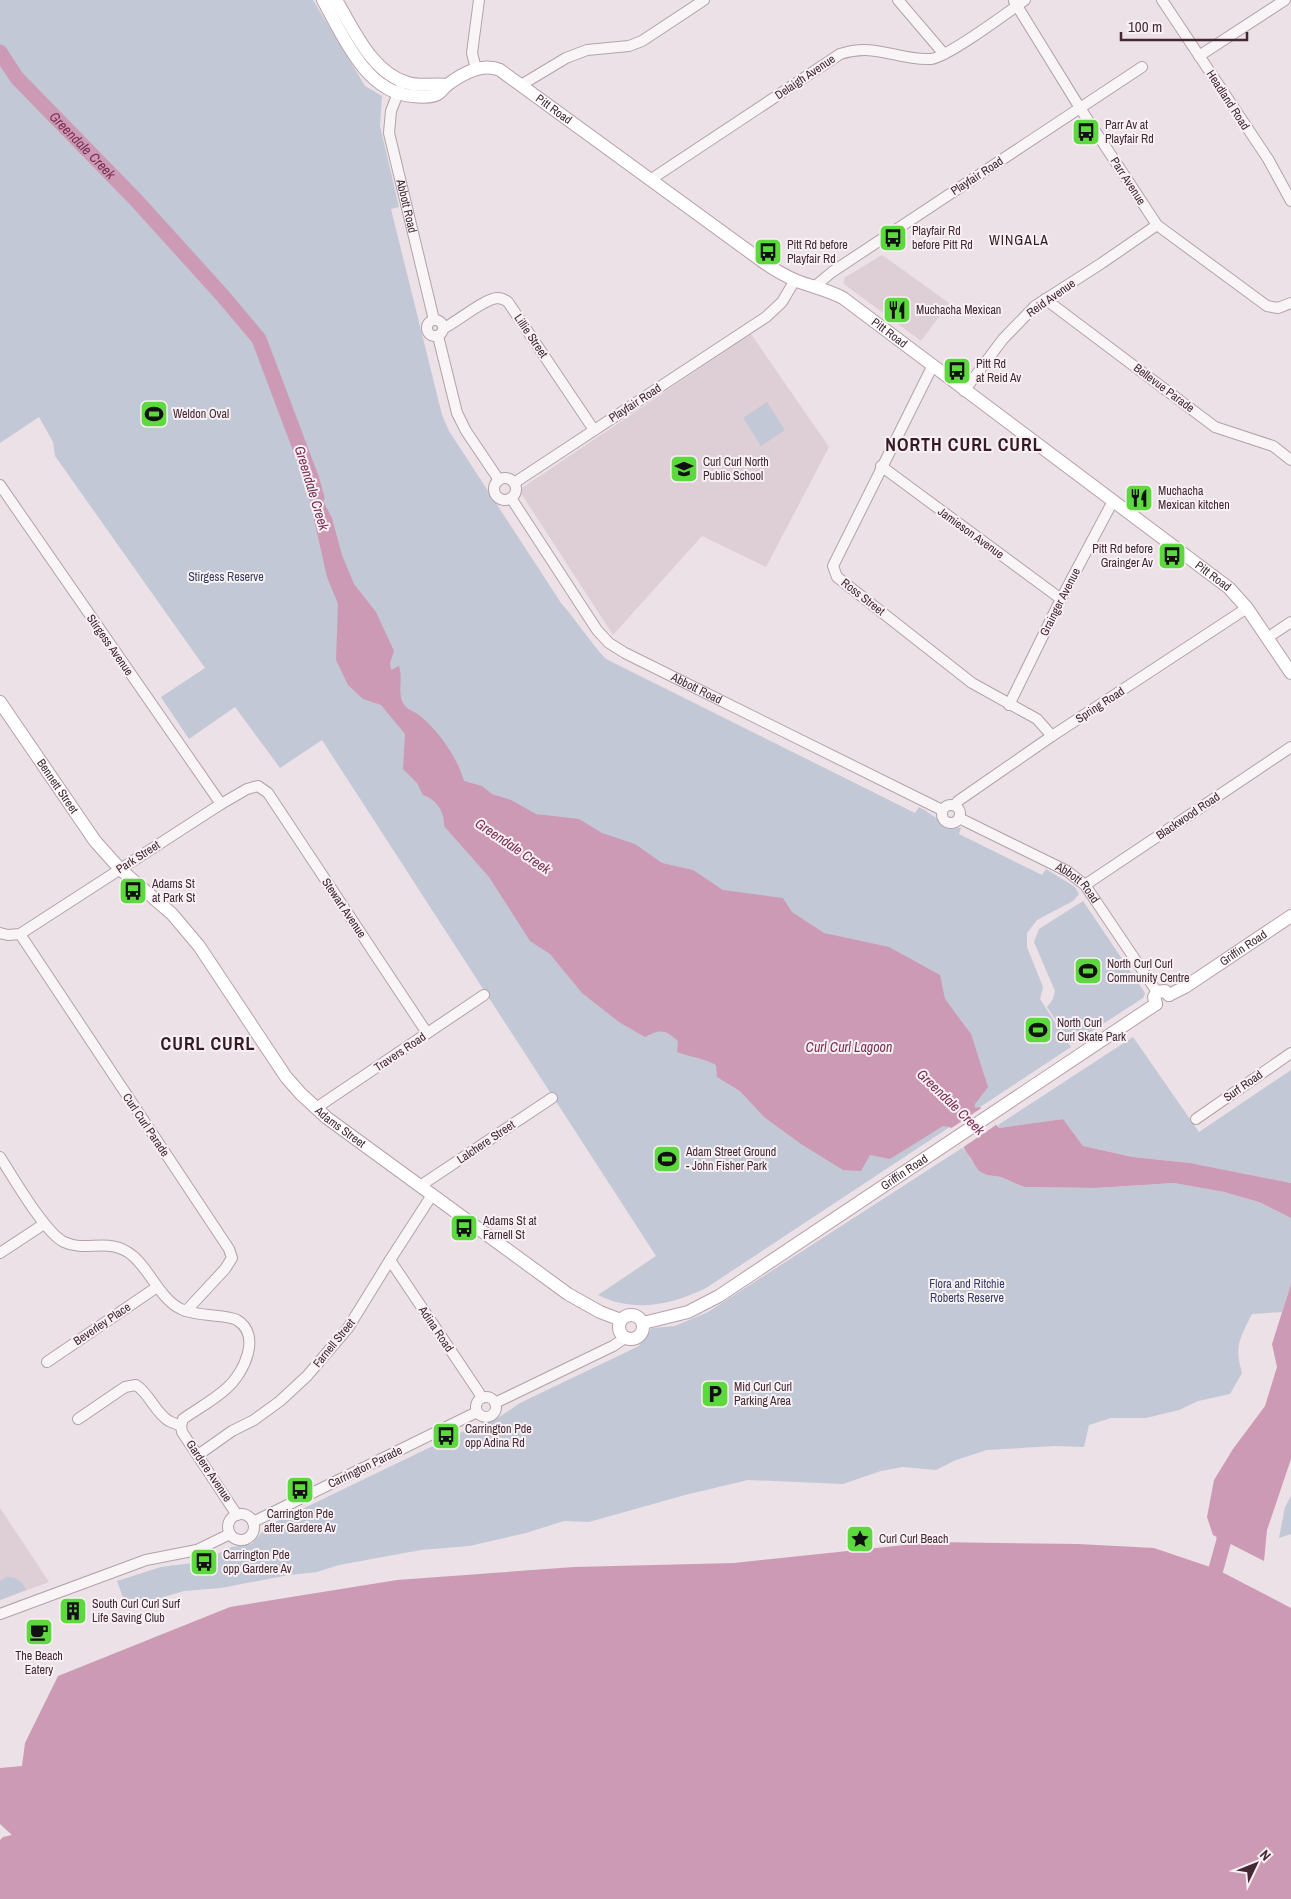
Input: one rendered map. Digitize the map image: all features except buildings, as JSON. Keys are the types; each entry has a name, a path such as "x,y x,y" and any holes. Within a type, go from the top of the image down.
{"main road":[{"path":"323,0 358,59 370,75 382,85 400,87"},
{"path":"336,0 368,52 406,96 428,97 438,94 447,85 476,69"},
{"name":"Pitt Road","path":"476,69 494,67 521,85 762,261 795,280 831,291 843,298 932,367 1229,588 1247,608 1291,673"},
{"name":"Bennett Street","path":"0,702 95,840 120,869"},
{"name":"Adams Street","path":"120,869 167,910 199,946 286,1077 316,1108 568,1294 600,1312 621,1320"},
{"name":"Griffin Road","path":"643,1323 681,1314 706,1303 990,1116 1161,997 1185,987 1291,916"},
{"path":"631,1314 638,1316 643,1323 643,1331 638,1338 625,1338 620,1332 621,1320 623,1317 631,1314"}],"street":[{"path":"476,69 472,53 479,0"},
{"path":"521,85 587,50 628,46 642,41 704,0"},
{"path":"898,0 944,54"},
{"name":"Headland Road","path":"1162,0 1268,160 1291,201"},
{"path":"1199,56 1286,0"},
{"name":"Delaigh Avenue","path":"650,180 840,54 853,50 868,49 920,59 933,58 944,54 1019,2"},
{"name":"Parr Avenue","path":"1019,2 1080,108 1157,224 1267,306 1278,308 1291,303"},
{"name":"Playfair Road","path":"814,287 832,272 1142,67"},
{"name":"Abbott Road","path":"400,87 391,111 390,133 434,320 429,322 427,330 432,336 441,332 457,413 499,480 495,485 496,494 501,499 511,498 597,630 609,643 625,653 942,810 943,819 948,822 954,822 959,818 1066,871 1085,885 1161,997"},
{"name":"Reid Avenue","path":"964,391 1003,339 1028,313 1045,299 1102,263 1157,224"},
{"name":"Playfair Road","path":"514,483 766,317 782,302 795,280"},
{"name":"Lillie Street","path":"441,332 489,300 503,298 508,302 594,430"},
{"name":"Bellevue Parade","path":"1045,299 1215,427 1273,446 1291,460"},
{"path":"434,320 442,322 441,332"},
{"name":"Ross Street","path":"932,367 881,466 833,566 837,577 972,683 1037,719 1052,736"},
{"name":"Jamieson Avenue","path":"881,466 1061,599"},
{"path":"499,480 506,478 514,483 516,489 511,498"},
{"name":"Stirgess Avenue","path":"0,485 221,804"},
{"name":"Grainger Avenue","path":"1009,705 1061,599 1113,501"},
{"name":"Spring Road","path":"955,805 958,801 1052,736 1247,608"},
{"path":"1268,638 1291,622"},
{"name":"Blackwood Road","path":"1085,885 1291,747"},
{"name":"Park Street","path":"20,934 221,804 247,788 258,786"},
{"name":"Stewart Avenue","path":"258,786 268,793 427,1033"},
{"path":"942,810 949,804 955,805 959,810 959,818"},
{"path":"0,933 8,935 20,934"},
{"name":"Curl Curl Parade","path":"20,934 229,1249 232,1258 225,1269 186,1311"},
{"name":"Travers Road","path":"316,1108 484,995"},
{"name":"Surf Road","path":"1196,1119 1291,1053"},
{"name":"Lalchere Street","path":"420,1186 552,1098"},
{"name":"Gardere Avenue","path":"0,1157 44,1224 63,1242 80,1246 115,1245 134,1256 157,1287 178,1308 201,1315 236,1319 246,1328 251,1343 239,1373 228,1388 183,1419 181,1426 182,1432 237,1515"},
{"name":"Farnell Street","path":"198,1455 232,1431 254,1420 280,1401 307,1376 348,1328 432,1195"},
{"path":"0,1253 44,1224"},
{"name":"Adina Road","path":"390,1260 482,1398"},
{"name":"Beverley Place","path":"46,1362 157,1287"},
{"path":"495,1403 613,1346 625,1338"},
{"path":"78,1419 126,1387 136,1385 145,1391 164,1417 181,1426"},
{"path":"488,1397 495,1403 496,1410 492,1416 485,1418 477,1412 477,1402 482,1398 488,1397"},
{"name":"Carrington Parade","path":"253,1522 477,1412"},
{"path":"237,1515 245,1515 253,1522 254,1530 248,1538 240,1540 230,1534 229,1524 233,1517 237,1515"},
{"path":"0,1614 146,1560 197,1550 230,1534"}],"shaded area":[{"path":"882,255 949,303 921,341 844,284 844,278"},
{"name":"Curl Curl North Public School","path":"751,334 829,447 766,567 702,536 613,635 519,490"},
{"path":"0,1508 49,1582 0,1600"}],"green space":[{"name":"Stirgess Reserve","path":"0,0 313,0 365,86 382,96 380,126 399,207 391,209 442,415 449,431 561,603 606,659 915,813 919,807 943,822 961,828 959,834 1042,875 1046,869 1075,887 1079,894 1073,901 1037,920 1027,933 1027,947 1043,987 1040,999 1071,1047 706,1288 679,1299 652,1305 625,1304 598,1295 656,1256 322,740 280,768 235,707 189,739 161,697 205,668 55,456 53,442 39,417 0,443"},
{"path":"767,402 785,430 761,446 743,418"},
{"name":"North Curl Curl Community Centre","path":"1083,901 1145,993 1143,998 1072,1044 1047,1007 1053,999 1055,991 1034,942 1039,929"},
{"path":"1133,1037 1199,1132 1291,1070 1291,1183 1190,1163 1133,1157 1083,1146 1063,1119 999,1128 998,1125"},
{"name":"Flora and Ritchie Roberts Reserve","path":"962,1148 967,1152 971,1160 987,1175 1001,1177 1024,1187 1096,1188 1174,1183 1224,1192 1259,1202 1291,1218 1291,1284 1282,1312 1252,1314 1238,1349 1242,1373 1230,1394 1198,1401 1179,1410 1146,1418 1111,1418 1089,1425 1084,1447 1054,1446 987,1450 956,1460 936,1470 903,1467 881,1471 843,1484 748,1480 685,1495 589,1522 564,1521 526,1533 469,1546 421,1550 339,1565 317,1572 289,1575 221,1588 184,1591 127,1608 117,1581 161,1567 200,1562 232,1547 252,1544 267,1526 466,1430 498,1418 520,1403 639,1346 652,1328 675,1326 708,1312"},
{"path":"1291,1496 1291,1534 1279,1538 1285,1507"},
{"path":"7,1577 19,1580 26,1590 0,1600 0,1581"}],"water":[{"name":"Curl Curl Lagoon","path":"312,480 332,518 342,555 354,584 376,612 394,651 390,663 391,670 399,666 401,675 400,692 403,704 426,721 440,737 457,763 464,781 482,786 492,794 511,800 536,814 579,819 602,833 635,844 662,863 693,870 723,890 783,898 792,912 824,933 889,947 940,975 945,999 971,1034 988,1087 975,1104 975,1108 980,1107 999,1128 1063,1119 1083,1146 1133,1157 1190,1163 1291,1183 1291,1218 1259,1202 1224,1192 1174,1183 1096,1188 1024,1187 1001,1177 987,1175 979,1171 950,1127 943,1126 890,1159 870,1155 861,1171 843,1170 801,1144 764,1117 740,1091 717,1077 716,1065 677,1052 678,1041 666,1032 659,1032 645,1037 619,1022 582,993 550,954 530,941 489,877 444,826 443,816 439,807 423,795 417,783 403,769 405,734 381,705 363,699 348,685 336,660 338,604 327,577 313,515"},
{"path":"1291,1284 1291,1459 1267,1530 1264,1561 1213,1535 1207,1517 1214,1480 1233,1449 1265,1406 1277,1367 1272,1344"},
{"path":"933,1542 1078,1544 1154,1548 1216,1569 1291,1608 1291,1899 0,1899 0,1840 3,1837 12,1835 0,1824 0,1768 22,1766 25,1743 58,1676 230,1607 397,1580 574,1567 734,1563"}],"pier":[{"path":"983,1107 996,1125 962,1148 950,1129"}],"waterway":[{"name":"Greendale Creek","path":"0,52 17,78 136,200 259,339 317,498"},
{"name":"Greendale Creek","path":"1216,1569 1224,1540 1224,1520"}],"place":[{"name":"Parr Av at Playfair Rd","path":"1086,132"},
{"name":"Playfair Rd before Pitt Rd","path":"893,238"},
{"name":"Pitt Rd before Playfair Rd","path":"768,252"},
{"name":"Muchacha Mexican","path":"897,310"},
{"name":"Pitt Rd at Reid Av","path":"957,371"},
{"name":"Weldon Oval","path":"154,414"},
{"name":"Curl Curl North Public School","path":"684,469"},
{"name":"Muchacha Mexican kitchen","path":"1139,498"},
{"name":"Pitt Rd before Grainger Av","path":"1172,556"},
{"name":"Adams St at Park St","path":"133,891"},
{"name":"North Curl Curl Community Centre","path":"1088,971"},
{"name":"North Curl Curl Skate Park","path":"1038,1030"},
{"name":"Adam Street Ground - John Fisher Park","path":"667,1159"},
{"name":"Adams St at Farnell St","path":"464,1228"},
{"name":"Mid Curl Curl Parking Area","path":"715,1394"},
{"name":"Carrington Pde opp Adina Rd","path":"446,1436"},
{"name":"Carrington Pde after Gardere Av","path":"300,1490"},
{"name":"Curl Curl Beach","path":"860,1539"},
{"name":"Carrington Pde opp Gardere Av","path":"204,1562"},
{"name":"South Curl Curl Surf Life Saving Club","path":"73,1611"},
{"name":"The Beach Eatery","path":"39,1632"}],"district":[{"name":"WINGALA","path":"1019,240"},
{"name":"NORTH CURL CURL","path":"964,445"},
{"name":"CURL CURL","path":"208,1044"}]}
